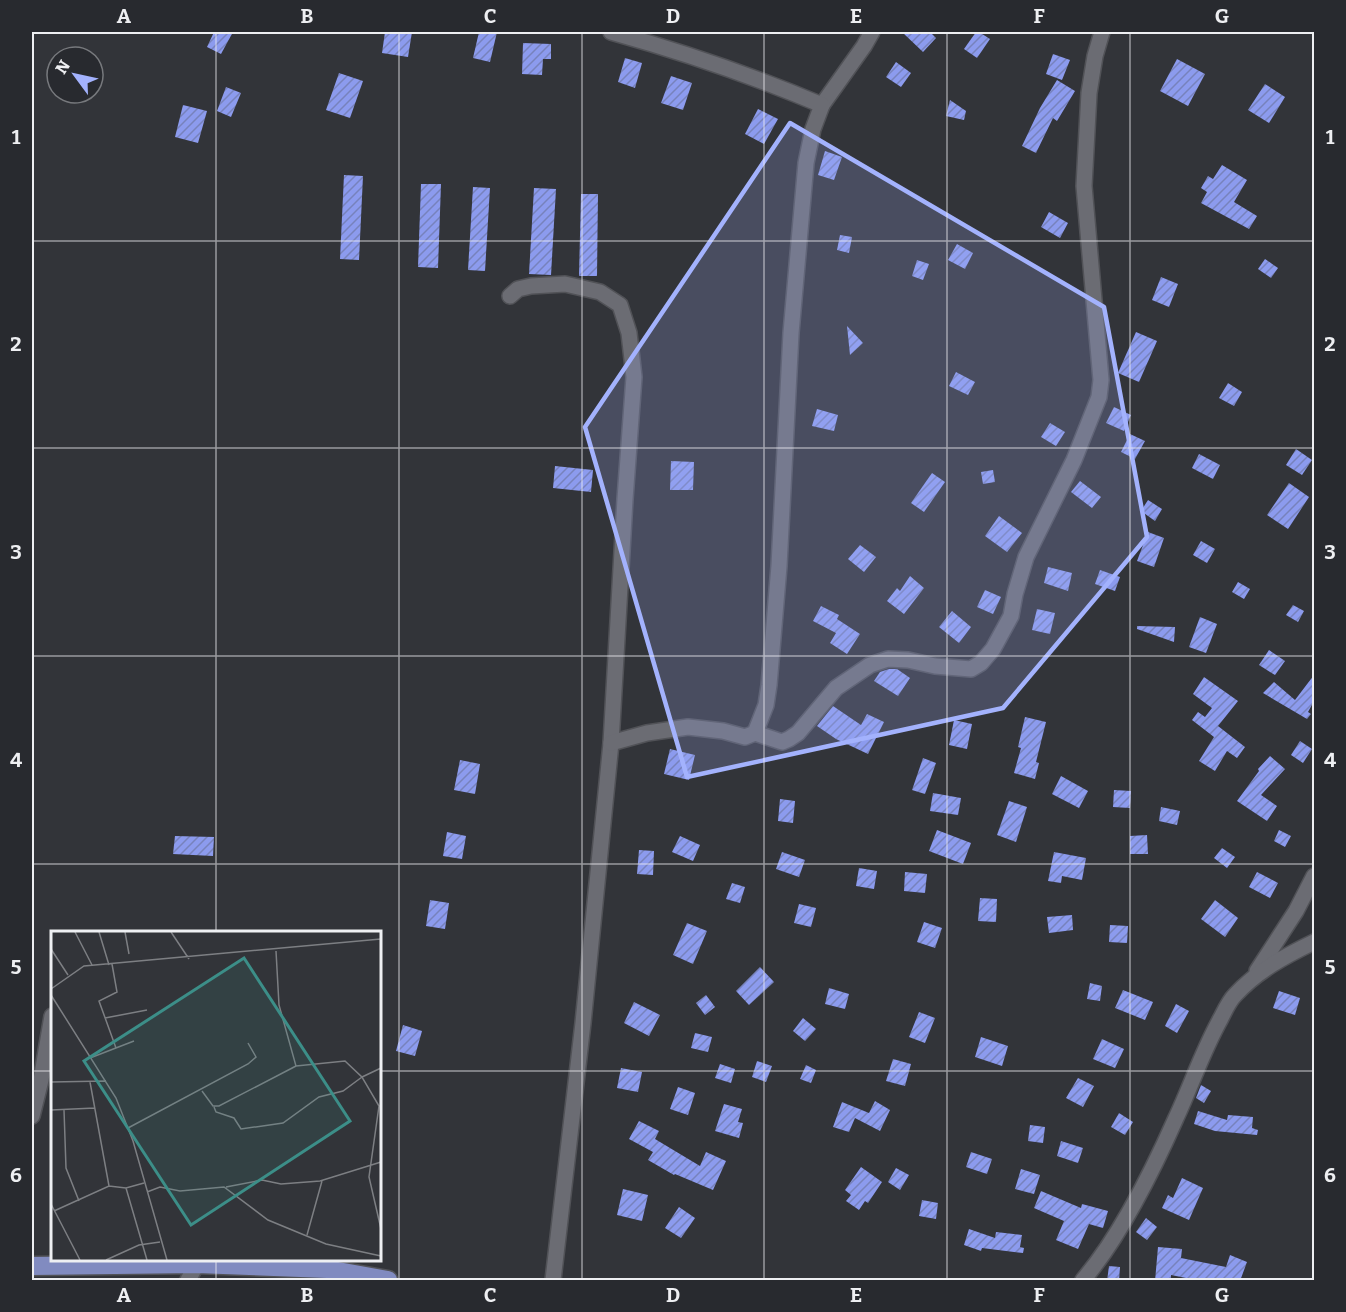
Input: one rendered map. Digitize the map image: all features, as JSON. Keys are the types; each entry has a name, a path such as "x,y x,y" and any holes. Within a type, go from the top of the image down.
{"main road":[{"path":"32,1266 197,1264 327,1269 388,1281"}],"street":[{"path":"611,32 696,56 822,105"},
{"path":"755,733 766,705 769,685 779,554 791,333 804,186 813,129 822,105 872,32"},
{"path":"611,743 647,733 688,727 723,731 744,737 755,733 782,742 798,733 836,688 870,665 888,659 971,669 981,663 993,649 1011,616 1026,557 1074,460 1099,397 1101,380 1084,186 1089,93 1095,56 1102,32"},
{"path":"510,296 518,289 531,286 565,284 600,292 620,305 629,333 634,377 611,743 583,1023 553,1281"},
{"path":"1083,1281 1108,1246 1134,1200 1177,1117 1199,1060 1218,1023 1233,997 1254,976 1296,911 1314,876"},
{"path":"1254,976 1314,942"},
{"path":"32,1116 36,1079 51,1020"},
{"path":"188,1281 197,1264"}],"highlighted area":[{"path":"790,123 1104,307 1147,537 1003,708 687,777 585,427"}],"building":[{"path":"214,32 233,32 221,54 207,47"},
{"path":"385,32 412,32 408,57 382,53"},
{"path":"479,32 497,32 490,62 473,58"},
{"path":"902,32 930,32 936,38 923,52"},
{"path":"976,32 990,39 977,58 964,49"},
{"path":"523,43 551,44 551,59 543,59 542,75 522,74"},
{"path":"1053,54 1070,60 1062,80 1046,74"},
{"path":"625,58 642,63 635,88 618,82"},
{"path":"1177,59 1205,74 1188,106 1160,91"},
{"path":"896,62 911,73 901,87 886,77"},
{"path":"339,73 363,81 350,118 326,110"},
{"path":"671,76 692,83 683,110 661,103"},
{"path":"1057,80 1075,91 1057,121 1053,118 1036,153 1022,146 1040,108"},
{"path":"1265,84 1285,97 1269,123 1248,110"},
{"path":"226,87 241,93 231,117 217,111"},
{"path":"950,100 966,111 964,120 946,116"},
{"path":"183,105 207,111 198,143 175,137"},
{"path":"758,109 778,119 764,144 745,134"},
{"path":"825,151 842,157 834,180 818,175"},
{"path":"1222,165 1247,180 1234,202 1257,216 1249,229 1201,203 1207,192 1201,188 1208,176 1213,179"},
{"path":"344,175 363,176 359,260 340,259"},
{"path":"421,184 441,184 438,268 418,267"},
{"path":"473,187 490,188 485,271 468,270"},
{"path":"534,188 556,189 551,275 529,274"},
{"path":"581,194 598,194 597,276 579,276"},
{"path":"1049,212 1068,223 1060,238 1041,227"},
{"path":"840,235 852,237 849,253 837,250"},
{"path":"957,244 973,253 965,269 948,260"},
{"path":"1265,259 1278,268 1271,278 1258,269"},
{"path":"917,260 929,264 923,280 912,276"},
{"path":"1161,277 1178,284 1169,307 1152,300"},
{"path":"847,326 863,343 850,355"},
{"path":"1136,332 1157,341 1139,382 1118,373"},
{"path":"956,372 975,382 968,395 949,386"},
{"path":"1228,383 1242,392 1234,406 1219,398"},
{"path":"1114,407 1131,415 1124,431 1106,423"},
{"path":"817,409 838,415 834,431 812,426"},
{"path":"1050,423 1065,432 1056,446 1041,437"},
{"path":"1130,434 1145,441 1135,459 1121,452"},
{"path":"1296,449 1312,460 1302,475 1286,465"},
{"path":"1199,454 1220,465 1213,479 1192,468"},
{"path":"671,461 694,462 693,490 670,490"},
{"path":"555,466 593,470 591,492 553,488"},
{"path":"993,470 995,482 983,484 981,472"},
{"path":"932,473 945,482 924,512 911,503"},
{"path":"1080,481 1101,497 1092,508 1071,492"},
{"path":"1289,483 1309,497 1288,529 1267,515"},
{"path":"1148,500 1162,509 1155,521 1141,511"},
{"path":"999,516 1022,533 1007,552 985,536"},
{"path":"1148,532 1164,538 1154,567 1137,561"},
{"path":"1201,541 1215,549 1207,563 1193,555"},
{"path":"860,545 876,557 864,572 848,559"},
{"path":"1048,567 1072,573 1068,591 1044,583"},
{"path":"1100,570 1120,577 1115,591 1095,584"},
{"path":"910,576 924,588 904,614 887,601 897,588 900,591"},
{"path":"1238,582 1250,589 1244,599 1232,592"},
{"path":"985,590 1001,597 993,614 977,607"},
{"path":"1293,605 1304,611 1298,622 1286,615"},
{"path":"821,606 839,615 837,619 860,634 847,654 830,643 836,633 813,621"},
{"path":"1037,609 1055,613 1050,634 1032,630"},
{"path":"952,611 971,627 959,643 939,627"},
{"path":"1200,617 1217,624 1206,653 1189,647"},
{"path":"1137,626 1175,627 1174,642 1137,629"},
{"path":"1269,650 1285,661 1275,675 1259,665"},
{"path":"897,669 910,678 898,696 874,681 880,672"},
{"path":"1314,675 1314,701 1308,712 1311,714 1307,719 1263,693 1274,682 1295,700"},
{"path":"1204,677 1238,701 1218,726 1245,747 1237,758 1227,751 1215,771 1199,761 1214,737 1192,720 1198,712 1205,717 1212,708 1193,694"},
{"path":"833,706 861,725 867,714 884,722 868,754 836,739 817,726"},
{"path":"1025,717 1046,722 1036,762 1039,763 1035,779 1014,773 1021,748 1018,747"},
{"path":"954,720 972,724 967,749 949,745"},
{"path":"1300,741 1312,749 1303,763 1291,755"},
{"path":"670,749 695,755 689,780 664,774"},
{"path":"1270,756 1285,769 1261,795 1277,806 1267,821 1237,801 1259,771 1258,769"},
{"path":"923,758 936,763 925,794 912,790"},
{"path":"460,760 480,764 475,794 454,790"},
{"path":"1061,776 1088,791 1079,808 1052,794"},
{"path":"1114,790 1131,791 1130,808 1113,807"},
{"path":"933,793 961,798 958,815 930,811"},
{"path":"780,799 795,801 793,823 778,821"},
{"path":"1009,801 1027,807 1016,842 997,835"},
{"path":"1161,807 1180,811 1177,825 1159,821"},
{"path":"937,830 971,843 963,864 929,851"},
{"path":"1279,830 1291,836 1285,847 1274,841"},
{"path":"447,832 466,836 462,859 443,856"},
{"path":"1147,835 1148,854 1130,854 1130,836"},
{"path":"175,836 214,837 213,856 173,854"},
{"path":"680,836 700,845 693,861 672,852"},
{"path":"1222,848 1235,857 1227,868 1214,858"},
{"path":"639,850 654,851 653,875 637,874"},
{"path":"782,852 805,860 799,877 776,869"},
{"path":"1054,852 1086,858 1082,880 1062,876 1061,883 1048,881"},
{"path":"859,868 877,871 874,889 856,886"},
{"path":"905,872 927,874 925,893 904,891"},
{"path":"1257,872 1278,883 1270,898 1249,887"},
{"path":"732,883 745,887 740,903 726,899"},
{"path":"980,898 997,899 996,922 978,921"},
{"path":"430,900 449,903 445,929 426,926"},
{"path":"1215,900 1238,918 1225,937 1201,919"},
{"path":"799,904 816,908 811,927 794,923"},
{"path":"1072,915 1073,930 1049,933 1047,917"},
{"path":"924,922 942,928 935,948 917,942"},
{"path":"687,923 707,931 693,964 673,955"},
{"path":"1110,925 1128,926 1127,943 1109,942"},
{"path":"760,967 774,982 749,1005 736,991"},
{"path":"1090,983 1102,986 1100,1001 1087,999"},
{"path":"829,988 849,994 845,1009 825,1004"},
{"path":"1123,990 1153,1002 1145,1020 1115,1008"},
{"path":"1279,991 1300,998 1295,1015 1273,1008"},
{"path":"706,995 715,1007 705,1015 696,1003"},
{"path":"634,1002 660,1015 649,1036 624,1023"},
{"path":"1176,1004 1189,1011 1177,1033 1165,1026"},
{"path":"919,1012 935,1018 925,1043 909,1037"},
{"path":"803,1018 816,1029 805,1041 793,1031"},
{"path":"403,1025 422,1031 415,1056 396,1051"},
{"path":"695,1033 712,1037 708,1052 691,1048"},
{"path":"981,1037 1008,1046 1002,1066 975,1057"},
{"path":"1102,1039 1124,1049 1115,1068 1093,1059"},
{"path":"893,1059 911,1064 905,1086 886,1081"},
{"path":"757,1061 772,1066 766,1082 752,1077"},
{"path":"720,1064 735,1069 731,1083 715,1078"},
{"path":"806,1065 816,1070 811,1083 800,1079"},
{"path":"621,1068 642,1072 638,1092 617,1088"},
{"path":"1078,1078 1094,1086 1083,1107 1066,1098"},
{"path":"1201,1085 1211,1091 1204,1103 1196,1098"},
{"path":"678,1087 695,1093 688,1115 670,1109"},
{"path":"875,1101 890,1110 880,1131 855,1118 849,1132 833,1127 842,1102 869,1113"},
{"path":"724,1104 742,1109 738,1122 743,1123 739,1138 715,1131"},
{"path":"1198,1111 1227,1120 1228,1115 1253,1117 1252,1128 1258,1130 1257,1135 1215,1131 1194,1124"},
{"path":"1119,1113 1133,1122 1125,1135 1111,1127"},
{"path":"639,1121 659,1131 655,1139 700,1166 706,1152 726,1161 713,1190 674,1175 648,1160 653,1152 629,1139"},
{"path":"1030,1125 1045,1127 1043,1143 1028,1141"},
{"path":"1061,1141 1083,1148 1078,1163 1057,1156"},
{"path":"971,1152 992,1159 987,1174 966,1167"},
{"path":"861,1167 882,1182 868,1203 865,1201 859,1210 846,1201 851,1195 845,1190"},
{"path":"896,1168 909,1175 900,1190 888,1182"},
{"path":"1021,1169 1040,1175 1034,1194 1015,1189"},
{"path":"1182,1178 1203,1188 1189,1220 1162,1208 1168,1195 1173,1198"},
{"path":"623,1189 648,1195 642,1221 617,1215"},
{"path":"1041,1191 1081,1208 1082,1204 1108,1211 1103,1228 1089,1224 1078,1249 1056,1240 1064,1221 1034,1208"},
{"path":"922,1200 938,1203 936,1219 919,1216"},
{"path":"679,1207 695,1218 681,1238 665,1228"},
{"path":"1146,1218 1157,1227 1147,1240 1136,1232"},
{"path":"969,1229 995,1238 996,1232 1022,1235 1020,1247 1024,1248 1023,1253 982,1248 981,1251 964,1245"},
{"path":"1158,1247 1182,1249 1181,1258 1226,1267 1230,1255 1247,1262 1240,1281 1201,1281 1171,1275 1171,1281 1155,1281"},
{"path":"1109,1266 1120,1267 1119,1281 1107,1281"}]}
